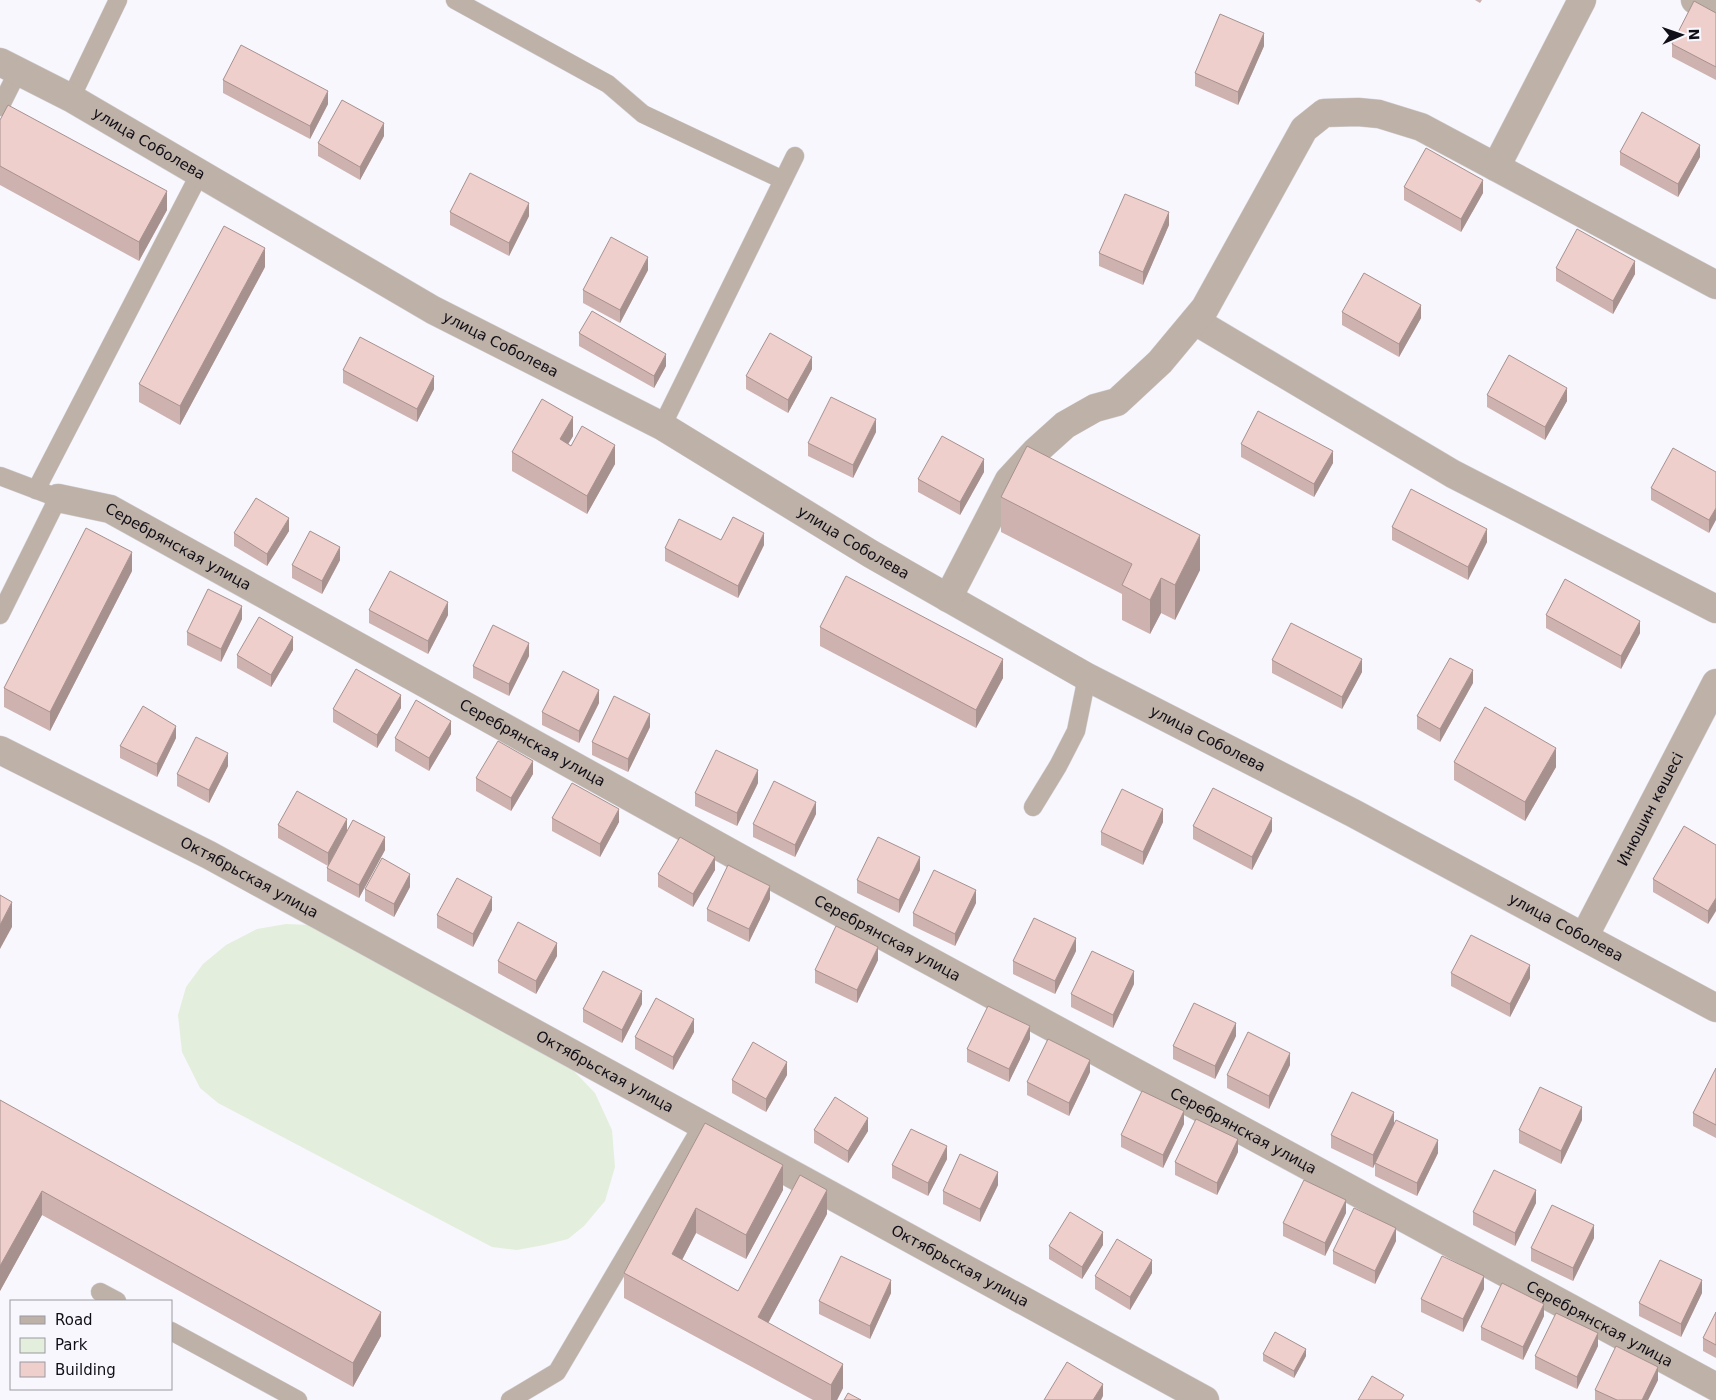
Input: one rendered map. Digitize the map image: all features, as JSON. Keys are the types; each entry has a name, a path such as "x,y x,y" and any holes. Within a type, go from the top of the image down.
{"street":[{"path":"1496,168 1582,0"},
{"path":"1695,0 1716,11"},
{"name":"улица Соболева","path":"9,66 71,98 433,310 662,426 870,554 1087,676 1353,813 1716,1008"},
{"path":"948,598 1010,480 1035,452 1065,425 1095,408 1117,402 1160,362 1195,321 1205,308 1304,129 1324,113 1358,112 1379,114 1421,127 1716,285"},
{"path":"1195,321 1453,474 1716,609"},
{"name":"Серебрянская улица","path":"47,494 110,510 760,870 1716,1387"},
{"name":"Инюшин көшесі","path":"1584,937 1716,683"},
{"name":"Октябрьская улица","path":"0,750 209,855 702,1126 1175,1393 1205,1400"}],"lane":[{"path":"71,98 118,0"},
{"path":"455,0 608,84 643,114 783,180"},
{"path":"0,107 9,66"},
{"path":"662,426 795,156"},
{"path":"0,615 47,494 200,173"},
{"path":"0,476 47,494"},
{"path":"1033,807 1058,766 1076,731 1087,676"},
{"path":"510,1400 557,1372 702,1126"},
{"path":"100,1292 115,1300"},
{"path":"172,1332 298,1400"}],"green space":[{"path":"286,924 311,925 567,1064 595,1093 612,1130 615,1167 605,1201 584,1226 568,1239 544,1245 517,1250 492,1247 218,1103 200,1088 182,1052 178,1015 186,987 203,964 226,945 257,929"}],"building":[{"path":"1694,1 1716,13 1716,67 1672,44"},
{"path":"1220,14 1264,33 1238,92 1195,73"},
{"path":"241,45 328,91 310,126 223,80"},
{"path":"342,100 384,123 360,167 318,143"},
{"path":"8,105 167,191 139,242 0,166 0,120"},
{"path":"1642,112 1700,145 1678,184 1620,152"},
{"path":"1426,148 1483,180 1461,219 1404,187"},
{"path":"470,173 529,203 509,243 450,212"},
{"path":"1125,194 1169,212 1143,272 1099,253"},
{"path":"224,226 265,248 180,406 139,384"},
{"path":"1577,229 1635,261 1613,301 1556,268"},
{"path":"611,237 648,257 620,310 583,290"},
{"path":"1364,273 1421,305 1399,344 1342,312"},
{"path":"592,311 666,354 654,376 579,333"},
{"path":"770,333 812,357 788,400 746,376"},
{"path":"360,337 434,376 417,409 343,370"},
{"path":"1509,355 1567,388 1545,427 1487,395"},
{"path":"831,397 876,419 853,465 808,443"},
{"path":"542,399 573,417 560,439 571,446 582,426 615,445 587,496 512,452"},
{"path":"1258,411 1333,451 1314,484 1241,444"},
{"path":"942,436 984,459 960,502 918,479"},
{"path":"1027,446 1200,535 1175,585 1161,578 1150,600 1122,585 1132,564 1001,497"},
{"path":"1673,448 1716,472 1716,508 1709,520 1651,488"},
{"path":"1411,489 1487,529 1468,567 1392,527"},
{"path":"256,498 289,518 267,554 234,533"},
{"path":"733,517 764,533 738,586 665,548 679,519 721,540"},
{"path":"86,528 132,552 50,712 4,688"},
{"path":"310,531 340,547 322,581 292,565"},
{"path":"390,571 448,602 428,641 369,610"},
{"path":"846,576 1003,659 976,710 820,627"},
{"path":"1565,579 1640,621 1621,656 1546,615"},
{"path":"208,589 242,606 221,649 187,632"},
{"path":"259,617 293,637 271,675 237,655"},
{"path":"1291,623 1362,659 1342,697 1272,660"},
{"path":"493,625 529,643 509,684 473,666"},
{"path":"1450,658 1473,670 1440,729 1417,716"},
{"path":"356,669 401,695 377,735 333,709"},
{"path":"563,671 599,690 579,731 542,712"},
{"path":"614,696 650,714 628,759 592,742"},
{"path":"416,700 451,721 429,758 395,738"},
{"path":"143,706 176,726 157,764 120,746"},
{"path":"1485,707 1556,748 1525,802 1454,762"},
{"path":"196,737 228,753 209,790 177,774"},
{"path":"498,741 533,761 511,798 476,778"},
{"path":"716,750 758,770 737,813 695,793"},
{"path":"774,781 816,802 795,845 753,824"},
{"path":"572,783 619,809 600,844 552,818"},
{"path":"1213,788 1272,818 1252,857 1193,826"},
{"path":"1122,789 1163,809 1143,852 1101,832"},
{"path":"297,791 347,819 328,853 278,825"},
{"path":"353,820 385,837 359,885 327,868"},
{"path":"1684,826 1716,845 1716,898 1708,911 1653,879"},
{"path":"680,837 715,857 693,894 658,874"},
{"path":"878,837 920,857 899,900 857,880"},
{"path":"382,858 410,874 394,904 365,889"},
{"path":"728,865 770,886 749,929 707,909"},
{"path":"934,870 976,890 955,934 913,913"},
{"path":"457,878 492,897 473,934 437,915"},
{"path":"0,895 12,902 0,925"},
{"path":"1034,918 1076,938 1055,981 1013,961"},
{"path":"518,922 557,943 536,981 498,961"},
{"path":"836,926 878,947 857,990 815,970"},
{"path":"1471,935 1530,965 1510,1004 1451,973"},
{"path":"1092,951 1134,971 1113,1015 1071,994"},
{"path":"603,971 642,991 622,1030 583,1009"},
{"path":"656,998 694,1019 673,1057 635,1037"},
{"path":"1194,1003 1236,1023 1215,1066 1173,1046"},
{"path":"988,1006 1030,1026 1009,1069 967,1049"},
{"path":"1248,1032 1290,1053 1269,1096 1227,1075"},
{"path":"1048,1039 1090,1060 1069,1103 1027,1082"},
{"path":"753,1042 787,1062 766,1099 732,1080"},
{"path":"1716,1068 1716,1125 1693,1113"},
{"path":"1540,1087 1582,1107 1561,1151 1519,1130"},
{"path":"1142,1091 1184,1111 1163,1155 1121,1135"},
{"path":"1352,1092 1394,1112 1373,1155 1331,1135"},
{"path":"835,1097 868,1118 848,1151 814,1130"},
{"path":"0,1100 381,1312 353,1363 42,1191 0,1266"},
{"path":"1196,1119 1238,1139 1217,1183 1175,1162"},
{"path":"1396,1120 1438,1140 1417,1183 1375,1163"},
{"path":"705,1123 783,1165 746,1235 696,1208 672,1254 738,1291 800,1175 827,1190 758,1317 843,1364 831,1385 624,1273"},
{"path":"911,1129 947,1146 928,1183 892,1165"},
{"path":"960,1154 998,1172 980,1209 943,1191"},
{"path":"1494,1170 1536,1190 1515,1233 1473,1212"},
{"path":"1304,1180 1346,1200 1325,1243 1283,1223"},
{"path":"1552,1205 1594,1225 1573,1268 1531,1248"},
{"path":"1354,1208 1396,1228 1375,1271 1333,1251"},
{"path":"1070,1212 1103,1232 1082,1267 1049,1246"},
{"path":"1117,1239 1152,1260 1130,1297 1095,1276"},
{"path":"841,1256 891,1280 870,1326 819,1301"},
{"path":"1442,1256 1484,1276 1463,1319 1421,1299"},
{"path":"1660,1260 1702,1280 1681,1324 1639,1303"},
{"path":"1502,1283 1544,1304 1523,1347 1481,1327"},
{"path":"1716,1312 1716,1345 1703,1338"},
{"path":"1556,1313 1598,1333 1577,1377 1535,1356"},
{"path":"1275,1332 1306,1349 1294,1371 1263,1354"},
{"path":"1616,1346 1658,1367 1642,1400 1617,1400 1595,1390"},
{"path":"1067,1362 1103,1384 1093,1400 1044,1400"},
{"path":"1372,1376 1404,1395 1401,1400 1358,1400"},
{"path":"848,1393 861,1400 844,1400"}]}
